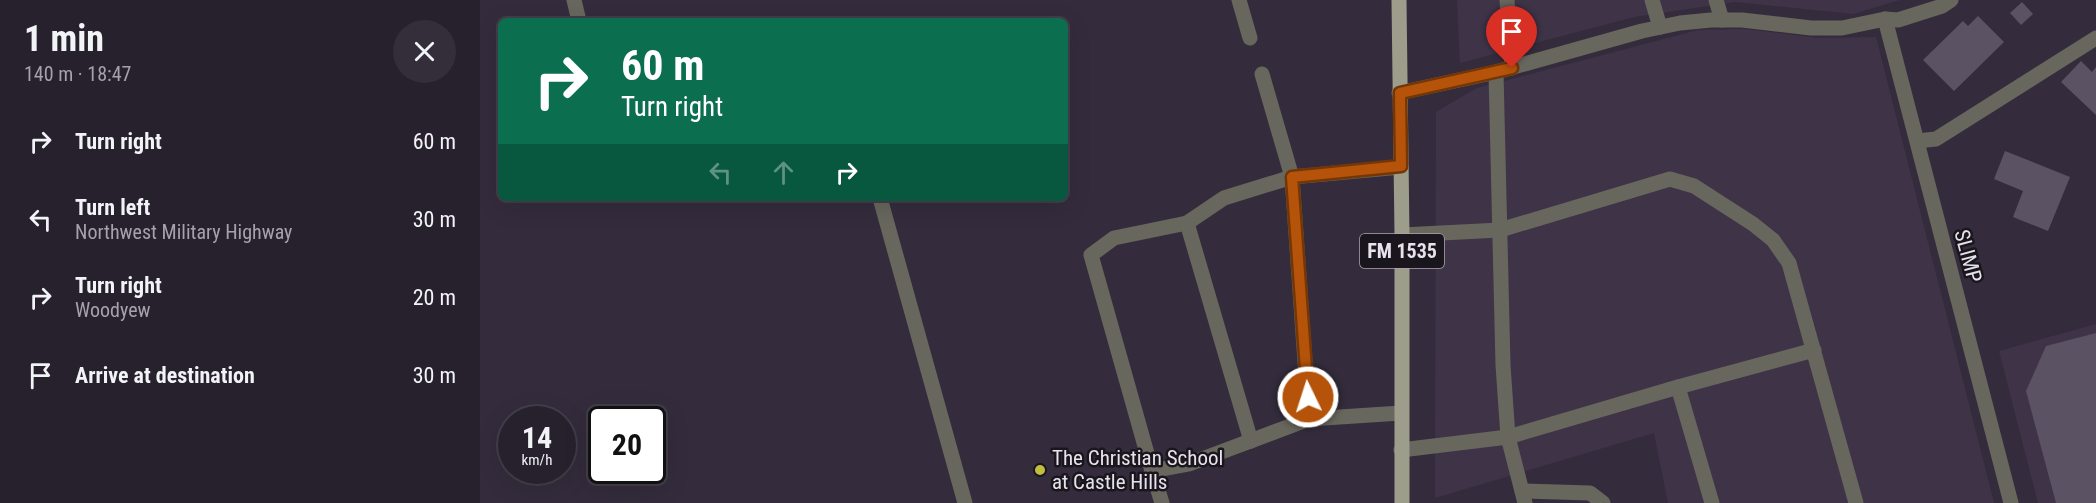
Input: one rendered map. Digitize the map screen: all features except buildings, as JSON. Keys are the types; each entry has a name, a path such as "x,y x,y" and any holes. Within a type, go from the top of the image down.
{"main road":[{"name":"FM 1535","path":"1399,0 1402,503"}],"street":[{"path":"574,0 578,18"},
{"path":"1239,0 1251,38"},
{"path":"1507,0 1512,68"},
{"path":"1652,0 1660,27"},
{"path":"1716,0 1722,20"},
{"path":"1400,93 1496,72 1680,23 1742,20 1811,28 1842,28 1885,20 1898,20 1942,6 1951,0"},
{"name":"SLIMP","path":"1885,20 2011,503"},
{"path":"1917,141 1936,139 2096,38"},
{"path":"1496,72 1503,365 1508,437 1524,497 1590,493 1602,503"},
{"path":"1262,74 1292,177 1309,419"},
{"path":"1162,503 1091,255 1114,238 1187,223 1224,198 1292,177 1401,166"},
{"path":"1402,235 1500,230 1670,179 1694,186 1773,240 1789,263 1856,503"},
{"path":"881,201 965,503"},
{"path":"1187,223 1251,441"},
{"path":"1401,450 1508,437 1814,350"},
{"path":"1678,387 1712,503"},
{"path":"1152,471 1189,464 1309,419 1401,413"}],"shaded area":[{"path":"1457,0 1900,0 1853,14 1735,2 1634,17 1460,63"},
{"path":"1744,29 1819,38 1876,37 1994,503 1668,503 1654,433 1435,498 1436,112 1477,88 1698,30"},
{"path":"2096,324 2096,503 2038,503 1999,351"}],"place":[{"name":"The Christian School at Castle Hills","path":"1040,470"}],"route":[{"path":"1308,397 1292,177 1401,166 1400,93 1512,68"}]}
